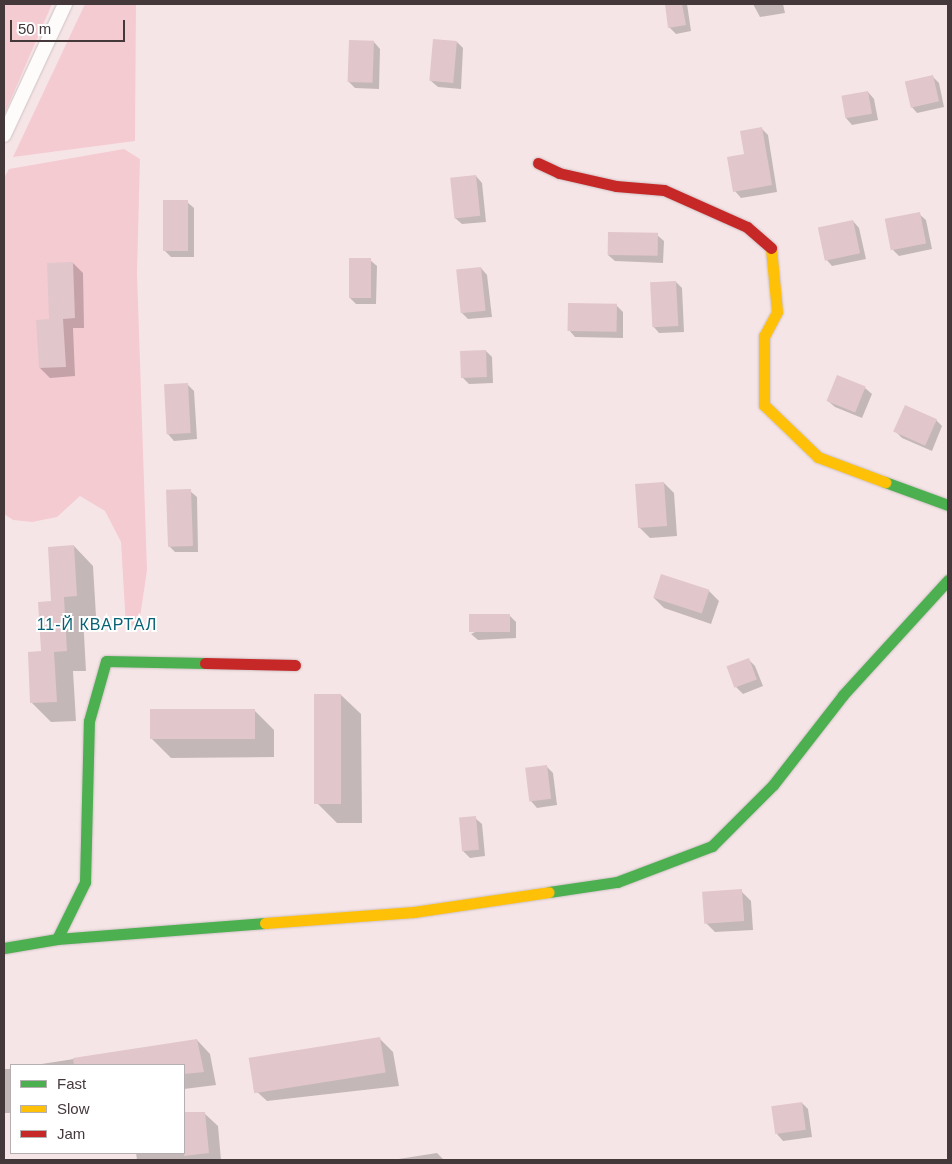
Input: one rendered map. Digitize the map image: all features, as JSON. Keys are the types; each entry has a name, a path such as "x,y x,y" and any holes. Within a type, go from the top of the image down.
{"street":[{"path":"4,135 65,4"},
{"path":"538,163 558,173 616,186 664,190 747,227 772,250 777,312 764,336 764,405 818,457 948,505"},
{"path":"4,948 57,939 414,912 617,882 712,846 774,785 843,696 948,580"},
{"path":"57,939 85,882 89,721 106,661 295,665"}],"shaded area":[{"path":"4,4 52,4 4,115"},
{"path":"85,4 136,4 135,141 13,157"},
{"path":"124,149 140,159 137,273 147,570 139,624 126,627 121,542 105,511 80,496 57,517 32,522 13,520 4,514 5,176 9,169"}],"building":[{"path":"665,4 682,4 686,25 668,28"},
{"path":"433,39 457,41 453,83 429,81"},
{"path":"349,40 374,41 373,83 348,82"},
{"path":"933,75 939,101 911,108 905,82"},
{"path":"868,91 872,114 845,118 841,96"},
{"path":"762,127 772,185 733,192 727,157 744,154 740,131"},
{"path":"476,175 480,216 454,218 450,178"},
{"path":"163,200 188,200 188,251 163,251"},
{"path":"920,212 926,243 891,250 885,219"},
{"path":"853,220 860,253 825,261 818,227"},
{"path":"608,232 658,233 658,256 608,255"},
{"path":"349,258 371,258 371,298 349,298"},
{"path":"73,262 75,318 63,319 66,367 39,368 36,320 49,319 47,263"},
{"path":"481,267 486,311 461,313 456,270"},
{"path":"676,281 678,326 652,327 650,282"},
{"path":"568,303 617,304 617,332 568,331"},
{"path":"486,350 487,377 461,378 460,351"},
{"path":"837,375 866,387 855,413 827,401"},
{"path":"188,383 191,433 167,434 164,384"},
{"path":"905,405 937,419 925,446 893,431"},
{"path":"664,482 667,526 638,528 635,484"},
{"path":"191,489 193,546 168,547 166,490"},
{"path":"74,545 77,596 64,597 67,651 54,652 57,702 30,703 28,652 41,651 38,602 51,601 48,547"},
{"path":"661,574 710,590 702,614 653,598"},
{"path":"469,614 510,614 510,632 469,632"},
{"path":"749,658 757,680 734,688 726,666"},
{"path":"314,694 341,694 341,804 314,804"},
{"path":"150,709 255,709 255,739 150,739"},
{"path":"547,765 551,799 529,801 525,768"},
{"path":"476,816 479,850 462,851 459,817"},
{"path":"742,889 744,921 704,924 702,892"},
{"path":"380,1037 386,1073 254,1093 249,1058"},
{"path":"197,1039 204,1072 185,1074 185,1064 74,1064 73,1058"},
{"path":"802,1102 806,1130 775,1134 771,1106"},
{"path":"185,1112 205,1112 209,1153 184,1156"}],"traffic: fast":[{"path":"885,482 948,505"},
{"path":"549,892 617,882 712,846 773,785 843,695 948,580"},
{"path":"57,939 85,882 89,721 106,661 205,663"},
{"path":"4,948 57,939 265,923"}],"traffic: slow":[{"path":"771,248 777,312 764,336 764,405 818,457 885,482"},
{"path":"265,923 414,912 549,892"}],"traffic: jam":[{"path":"538,163 559,173 616,186 664,190 747,227 771,248"},
{"path":"205,663 295,665"}],"district":[{"name":"11-Й КВАРТАЛ","path":"97,625"}]}
